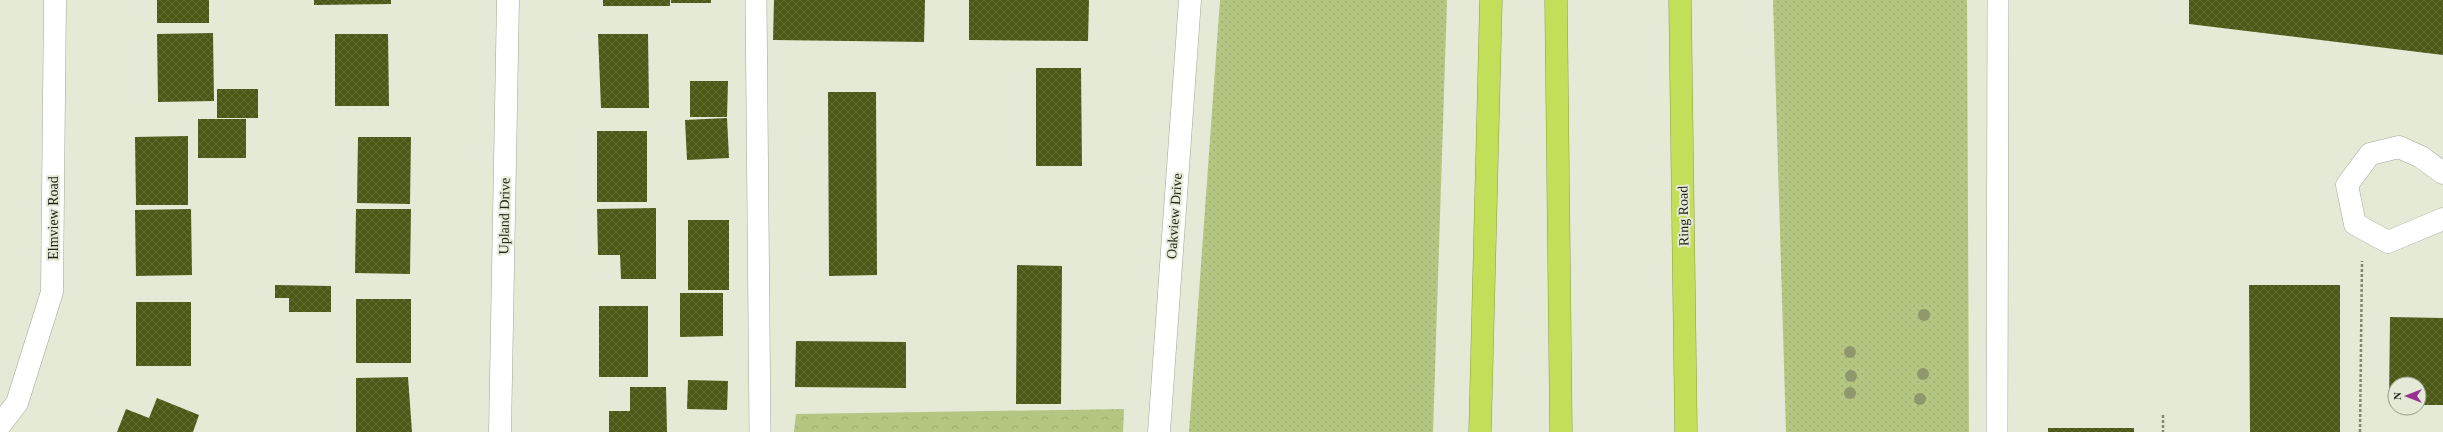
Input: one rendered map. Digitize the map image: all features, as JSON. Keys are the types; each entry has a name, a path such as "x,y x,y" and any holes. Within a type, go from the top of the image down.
{"highway":[{"path":"1480,432 1490,0"},
{"path":"1556,0 1561,432"},
{"name":"Ring Road","path":"1680,0 1686,432"}],"street":[{"name":"Elmview Road","path":"0,425 17,403 52,292 54,0"},
{"name":"Upland Drive","path":"500,432 508,0"},
{"name":"Oakview Drive","path":"1159,432 1190,0"},
{"path":"2443,173 2421,157 2399,147 2370,154 2347,185 2355,224 2388,242 2443,219"}],"lane":[{"path":"756,0 760,432"},
{"path":"1996,432 1998,0"}],"path":[{"path":"2360,432 2360,271 2367,231"},
{"path":"2163,415 2163,432"}],"green space":[{"path":"1220,0 1447,0 1433,432 1189,432"},
{"path":"1773,0 1967,0 1969,432 1786,432"},
{"path":"1124,409 1123,432 794,432 796,414"}],"building":[{"path":"157,0 209,0 209,23 157,23"},
{"path":"314,0 391,0 391,4 314,5"},
{"path":"603,0 670,0 670,6 603,6"},
{"path":"671,0 711,0 711,3 671,3"},
{"path":"774,0 925,0 924,42 773,40"},
{"path":"969,0 1089,0 1088,41 969,40"},
{"path":"2189,0 2443,0 2443,55 2189,24"},
{"path":"213,33 214,101 158,102 157,34"},
{"path":"335,34 388,34 389,106 335,106"},
{"path":"598,34 648,34 649,108 601,108"},
{"path":"1036,68 1081,68 1082,166 1036,166"},
{"path":"690,81 728,81 727,117 690,117"},
{"path":"217,89 258,89 258,118 217,118"},
{"path":"828,92 876,92 877,275 829,276"},
{"path":"727,118 729,158 687,160 685,120"},
{"path":"198,119 246,119 246,158 198,158"},
{"path":"597,131 647,131 647,202 597,202"},
{"path":"188,136 188,205 136,205 135,137"},
{"path":"358,137 411,137 410,204 357,203"},
{"path":"656,208 656,279 621,279 620,255 598,255 597,209"},
{"path":"191,209 192,275 136,276 135,210"},
{"path":"356,209 411,209 410,274 355,273"},
{"path":"688,220 729,220 729,290 688,290"},
{"path":"1017,265 1062,266 1061,404 1016,404"},
{"path":"275,285 331,286 331,312 289,312 289,298 275,298"},
{"path":"2249,285 2340,285 2340,432 2250,432"},
{"path":"680,293 723,293 723,336 680,337"},
{"path":"356,299 411,299 411,363 356,363"},
{"path":"136,302 191,302 191,366 136,366"},
{"path":"599,306 648,306 648,377 599,377"},
{"path":"2390,317 2443,318 2443,405 2427,405 2427,376 2389,376"},
{"path":"796,341 906,342 906,388 795,387"},
{"path":"408,377 412,432 356,432 356,378"},
{"path":"688,380 728,381 727,410 687,409"},
{"path":"630,387 666,387 667,432 609,432 609,411 630,411"},
{"path":"157,398 199,415 193,432 117,432 126,409 149,418"},
{"path":"2048,428 2134,428 2134,432 2048,432"}]}
